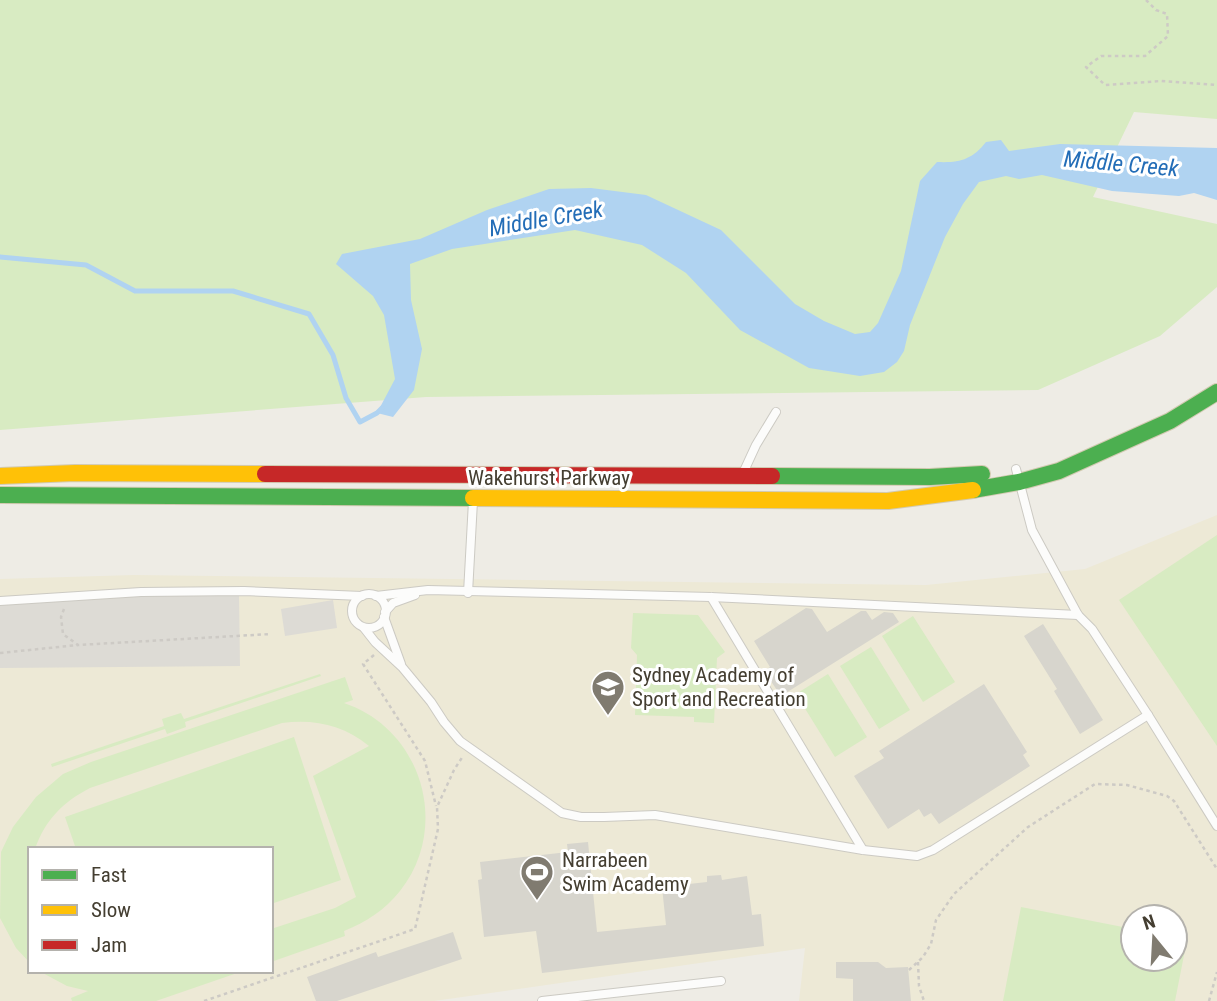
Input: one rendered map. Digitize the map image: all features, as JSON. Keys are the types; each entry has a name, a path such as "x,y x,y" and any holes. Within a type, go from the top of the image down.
{"main road":[{"name":"Wakehurst Parkway","path":"0,476 102,473 741,477 1018,475 1059,471 1170,421 1217,391"},
{"name":"Wakehurst Parkway","path":"0,495 888,501 948,495 1018,475"}],"lane":[{"path":"741,477 776,412"},
{"path":"1018,475 1032,530 1078,615 1092,629 1217,826"},
{"path":"468,593 473,499"},
{"path":"0,601 141,592 244,591 376,596 428,590 711,597 1078,615"},
{"path":"364,628 378,625 393,603 428,590"},
{"path":"362,596 354,603 352,613 355,622 402,667 460,741 562,813 581,817 655,815 863,850 917,856 933,850 1148,715"},
{"path":"376,596 383,603 402,667"},
{"path":"711,597 863,850"},
{"path":"542,1001 721,981"}],"path":[{"path":"1146,0 1156,10 1167,14 1168,36 1145,56 1101,56 1086,66 1105,85 1160,82 1217,85"},
{"path":"78,596 66,606 61,617 64,634 78,645"},
{"path":"0,653 78,645 271,634"},
{"path":"204,1001 415,929 438,829 437,807 425,761 363,664 382,648"},
{"path":"437,807 454,771 469,748"},
{"path":"909,971 932,944 936,920 954,894 1028,827 1095,784 1127,785 1167,796 1174,801 1217,870"},
{"path":"918,962 919,986 924,1001"},
{"path":"1209,1001 1217,972"}],"shaded area":[{"name":"Sydney Academy of Sport and Recreation","path":"1217,515 1217,1001 799,1001 805,948 434,1001 0,1001 0,579 134,575 926,585 1085,569"},
{"path":"239,595 240,666 0,668 0,601 55,597"},
{"path":"333,600 337,628 285,636 281,609"}],"green space":[{"path":"0,0 1217,0 1217,119 1134,112 1093,197 1217,224 1217,287 1160,336 1038,390 426,397 0,430"},
{"path":"1217,535 1217,746 1119,600"},
{"path":"633,613 698,615 725,652 717,658 714,723 694,722 694,717 635,715 637,655 631,648"},
{"path":"913,616 955,682 923,702 882,636"},
{"path":"871,647 910,710 879,729 840,666"},
{"path":"320,674 321,676 185,722 186,727 167,734 165,729 52,767 51,764 164,726 162,719 181,713 184,719"},
{"path":"828,674 867,737 835,757 796,694"},
{"path":"345,677 353,700 344,703 371,716 393,734 409,757 420,783 425,810 424,838 415,866 400,891 381,910 344,931 345,936 273,961 273,928 335,908 356,897 313,776 369,746 349,733 328,725 282,723 90,788 63,806 44,829 36,847 28,847 28,961 16,948 0,918 1,852 13,827 36,797 63,774 91,762"},
{"path":"294,737 341,880 273,903 273,847 75,847 65,817"},
{"path":"1021,907 1119,926 1119,973 1181,973 1175,1001 1003,1001"},
{"path":"43,973 237,973 156,1001 72,1001 71,998 88,991 67,986"}],"water":[{"path":"1001,140 1009,151 1060,144 1217,148 1217,200 1194,193 1179,196 1112,191 1042,175 1019,179 1006,176 979,182 945,237 910,325 904,351 897,362 884,372 860,376 809,368 740,330 686,273 642,245 575,230 452,249 410,264 411,300 422,349 414,390 393,417 377,413 395,379 384,315 373,296 336,264 342,254 420,239 487,210 549,189 591,188 646,195 721,230 795,304 824,321 855,334 870,332 878,323 901,271 920,181 937,162 964,159 976,153 986,142"}],"building":[{"path":"806,608 812,609 827,632 861,611 866,611 872,620 884,612 893,613 899,622 781,696 764,671 770,667 754,641"},
{"path":"1043,624 1103,720 1080,734 1054,691 1057,689 1024,636"},
{"path":"984,684 1027,752 1023,755 1030,766 939,824 931,813 924,817 919,809 888,829 854,776 884,758 879,751"},
{"path":"588,842 597,932 666,925 662,887 707,882 707,876 721,875 722,880 747,876 752,915 761,914 764,946 542,973 536,931 484,937 478,880 482,879 480,862 568,852 567,844"},
{"path":"453,932 462,959 337,1001 316,1001 307,977 376,952 378,957"},
{"path":"836,962 878,962 886,968 908,967 911,1001 853,1001 853,979 836,978"}],"waterway":[{"name":"Middle Creek","path":"0,257 86,265 135,291 233,291 309,314 333,355 346,398 360,422 382,408"}],"traffic: fast":[{"path":"973,490 1019,482 1059,471 1170,421 1217,392"},
{"path":"772,476 930,477 982,474"},
{"path":"0,495 473,498"}],"traffic: slow":[{"path":"0,476 75,473 265,474"},
{"path":"473,498 888,501 973,490"}],"traffic: jam":[{"path":"265,474 772,476"}],"place":[{"name":"Sydney Academy of Sport and Recreation","path":"608,717"},
{"name":"Narrabeen Swim Academy","path":"537,902"}]}
